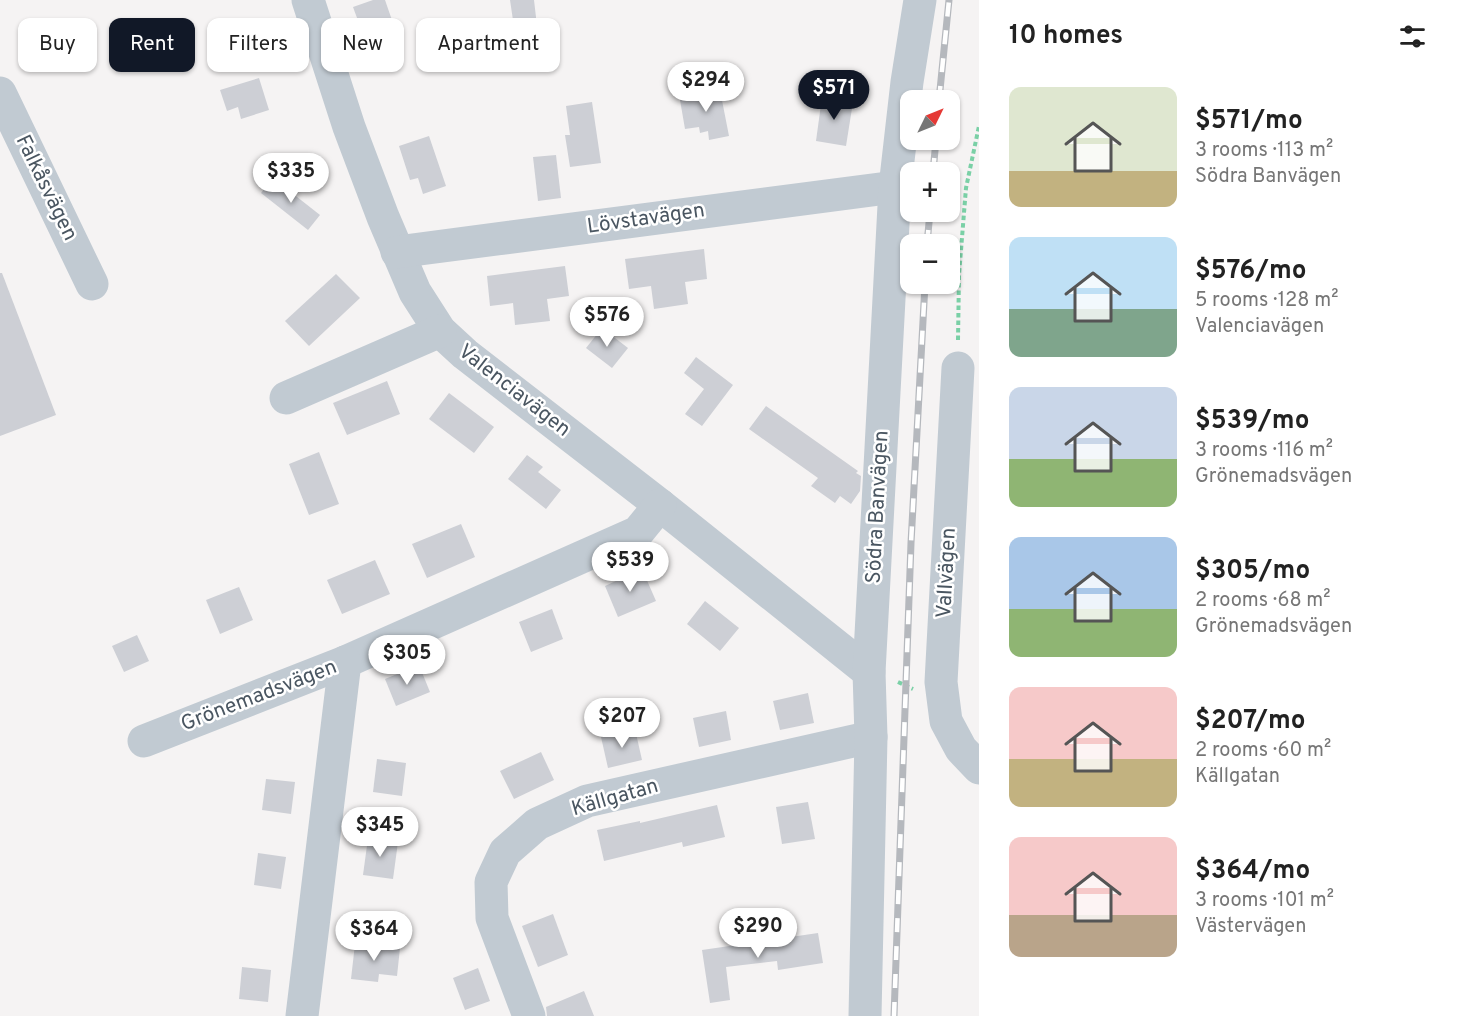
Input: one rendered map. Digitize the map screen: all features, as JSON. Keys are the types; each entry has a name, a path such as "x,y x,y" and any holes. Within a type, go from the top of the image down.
{"street":[{"name":"Valenciavägen","path":"308,0 349,127 397,252 415,292 440,331 465,354 660,505 868,672"},
{"name":"Södra Banvägen","path":"865,1016 871,737 868,672 895,187 907,82 920,0"},
{"name":"Falkåsvägen","path":"0,93 92,284"},
{"name":"Lövstavägen","path":"397,252 895,187"},
{"path":"286,398 440,331"},
{"name":"Vallvägen","path":"957,368 941,682 946,721 961,749 979,768"},
{"name":"Grönemadsvägen","path":"144,741 345,662 638,532 660,505"},
{"path":"302,1016 345,662"},
{"name":"Källgatan","path":"529,1016 492,918 491,882 505,852 537,824 587,801 871,737"}],"path":[{"path":"957,368 959,275 966,188 979,126"},
{"path":"868,672 879,680 895,681 944,702"}],"building":[{"path":"373,0 385,0 391,18 357,18 353,7"},
{"path":"510,0 534,0 536,18 513,18"},
{"path":"259,78 269,110 241,119 238,107 227,111 220,90"},
{"path":"719,85 729,136 709,140 708,131 700,133 699,127 685,129 680,100 701,97 700,88"},
{"path":"822,97 853,102 846,146 816,141"},
{"path":"592,102 601,163 570,167 565,135 570,135 566,106"},
{"path":"429,136 446,186 423,194 418,178 410,180 399,146"},
{"path":"556,155 561,198 538,201 533,157"},
{"path":"273,178 320,215 308,230 261,193"},
{"path":"704,249 707,279 685,282 688,304 654,309 651,286 629,289 625,259"},
{"path":"565,266 569,296 547,299 550,321 515,325 513,303 490,306 487,276"},
{"path":"0,273 2,273 56,415 0,436"},
{"path":"336,274 360,298 309,346 285,321"},
{"path":"602,328 628,348 612,368 586,348"},
{"path":"696,357 733,385 702,426 685,414 704,389 684,373"},
{"path":"387,381 400,414 347,435 333,403"},
{"path":"449,393 494,427 474,453 429,419"},
{"path":"766,406 858,471 856,473 861,476 860,491 851,504 840,496 835,503 811,486 818,478 749,429"},
{"path":"319,452 339,504 309,515 289,464"},
{"path":"527,455 543,467 538,472 561,490 546,509 508,479"},
{"path":"461,524 475,557 427,578 412,544"},
{"path":"375,560 390,594 342,614 327,580"},
{"path":"642,569 656,601 618,617 605,586"},
{"path":"239,587 253,620 220,634 206,600"},
{"path":"705,601 739,628 720,651 687,624"},
{"path":"552,609 563,639 531,652 519,622"},
{"path":"137,635 149,661 124,672 112,646"},
{"path":"419,665 430,692 396,706 385,679"},
{"path":"808,693 814,723 780,730 773,701"},
{"path":"726,711 731,740 699,747 693,718"},
{"path":"635,729 642,760 608,768 601,737"},
{"path":"541,752 554,780 514,799 500,771"},
{"path":"377,759 406,763 402,796 373,792"},
{"path":"266,779 295,782 291,814 262,810"},
{"path":"808,802 815,839 782,844 776,807"},
{"path":"717,805 725,837 683,847 682,842 604,861 597,830 640,821 640,823"},
{"path":"368,838 398,842 393,879 363,875"},
{"path":"258,853 286,857 281,889 254,885"},
{"path":"553,914 568,955 538,967 522,926"},
{"path":"818,933 823,963 778,970 777,961 726,967 730,1000 710,1003 702,950"},
{"path":"355,944 400,948 397,976 379,974 378,982 351,979"},
{"path":"242,967 271,970 268,1002 239,999"},
{"path":"478,968 490,1001 465,1010 453,978"},
{"path":"584,991 594,1016 547,1016 546,1007"}],"railway":[{"path":"940,90 949,0"},
{"path":"934,162 935,150"},
{"path":"928,234 929,222"},
{"path":"894,1016 911,543 924,294"}]}
